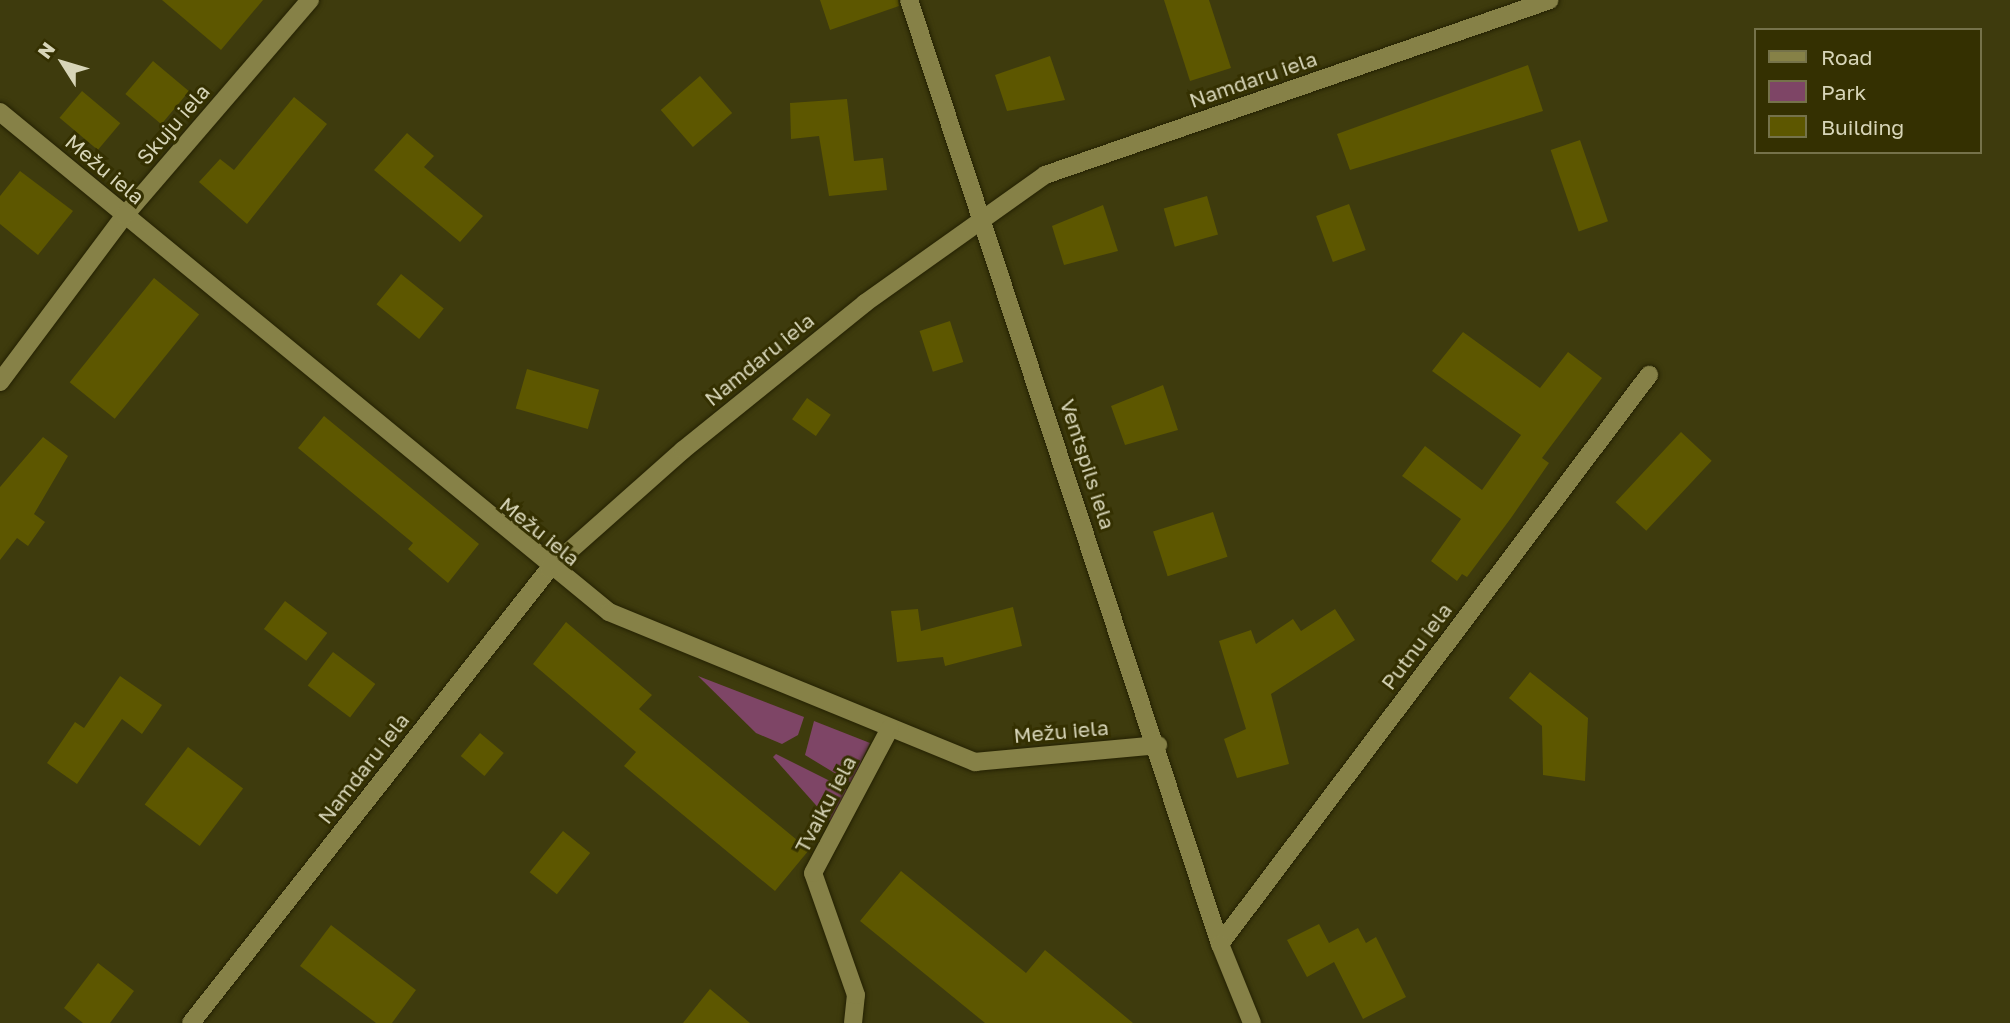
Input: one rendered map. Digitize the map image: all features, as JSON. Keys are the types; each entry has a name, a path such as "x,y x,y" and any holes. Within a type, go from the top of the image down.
{"street":[{"name":"Skuju iela","path":"0,382 125,215 310,0"},
{"name":"Ventspils iela","path":"909,0 1158,745 1220,944"},
{"name":"Namdaru iela","path":"191,1023 549,569 693,441 982,217 1045,175 1550,0"},
{"name":"Mežu iela","path":"0,112 549,569 608,612 655,634 975,762 1158,745"},
{"name":"Putnu iela","path":"1220,944 1649,375"},
{"name":"Tvaiku iela","path":"853,1023 856,995 813,873 890,728"},
{"path":"1220,944 1252,1023"}],"green space":[{"path":"698,676 804,717 798,735 782,744 756,733"},
{"path":"814,721 870,743 851,783 805,755"},
{"path":"776,754 848,790 831,822 773,757"}],"building":[{"path":"162,0 263,0 221,50"},
{"path":"820,0 898,0 899,6 830,30"},
{"path":"1164,0 1209,0 1231,68 1190,81"},
{"path":"1050,56 1065,100 1007,111 995,75"},
{"path":"153,61 189,91 161,124 125,94"},
{"path":"1528,65 1543,111 1350,170 1337,134"},
{"path":"700,76 732,113 693,147 661,110"},
{"path":"82,91 120,123 98,150 60,118"},
{"path":"294,97 327,124 247,224 199,182 220,159 234,170"},
{"path":"847,99 854,161 883,158 887,190 829,196 819,136 791,139 790,103"},
{"path":"407,133 434,156 424,167 483,216 460,242 374,170"},
{"path":"1580,140 1608,221 1579,231 1551,150"},
{"path":"20,171 73,211 38,255 0,224 0,196"},
{"path":"1207,196 1218,234 1175,247 1164,208"},
{"path":"1349,204 1366,250 1333,262 1316,216"},
{"path":"1103,205 1118,251 1064,265 1052,226"},
{"path":"401,274 444,309 419,339 376,304"},
{"path":"154,278 199,315 115,419 70,382"},
{"path":"950,321 963,362 933,372 920,331"},
{"path":"1463,332 1540,388 1568,352 1602,378 1542,458 1549,463 1511,518 1467,577 1462,574 1457,581 1431,561 1461,519 1402,476 1425,446 1482,490 1521,435 1432,371"},
{"path":"527,369 599,390 588,429 516,408"},
{"path":"1163,385 1178,430 1125,445 1111,406"},
{"path":"807,398 831,415 816,436 792,419"},
{"path":"324,416 479,544 448,583 408,549 413,543 298,448"},
{"path":"1681,432 1712,461 1646,531 1616,502"},
{"path":"43,437 68,456 34,514 45,522 28,546 17,538 0,560 0,487"},
{"path":"1213,512 1228,557 1168,576 1153,531"},
{"path":"285,601 327,633 306,661 264,629"},
{"path":"1013,607 1022,646 945,666 943,657 897,662 891,611 918,609 921,631"},
{"path":"1335,609 1355,640 1271,694 1289,764 1237,778 1224,739 1246,729 1219,641 1251,630 1256,644 1293,619 1301,631"},
{"path":"566,622 652,695 639,709 809,850 775,891 624,766 636,752 533,664"},
{"path":"333,652 375,684 350,717 308,686"},
{"path":"1530,672 1588,718 1585,781 1543,775 1542,726 1509,698"},
{"path":"120,676 162,705 142,734 122,719 77,784 47,763 75,722 84,728"},
{"path":"480,733 504,753 484,776 461,756"},
{"path":"188,747 243,789 200,846 145,805"},
{"path":"563,831 590,853 557,894 530,872"},
{"path":"901,871 1026,973 1045,950 1133,1023 985,1023 860,921"},
{"path":"1319,924 1329,943 1358,928 1366,943 1376,937 1406,997 1363,1019 1334,962 1307,977 1287,940"},
{"path":"331,925 416,990 392,1023 376,1023 300,966"},
{"path":"98,963 134,991 110,1023 83,1023 64,1008"},
{"path":"710,989 750,1023 683,1023"}]}
